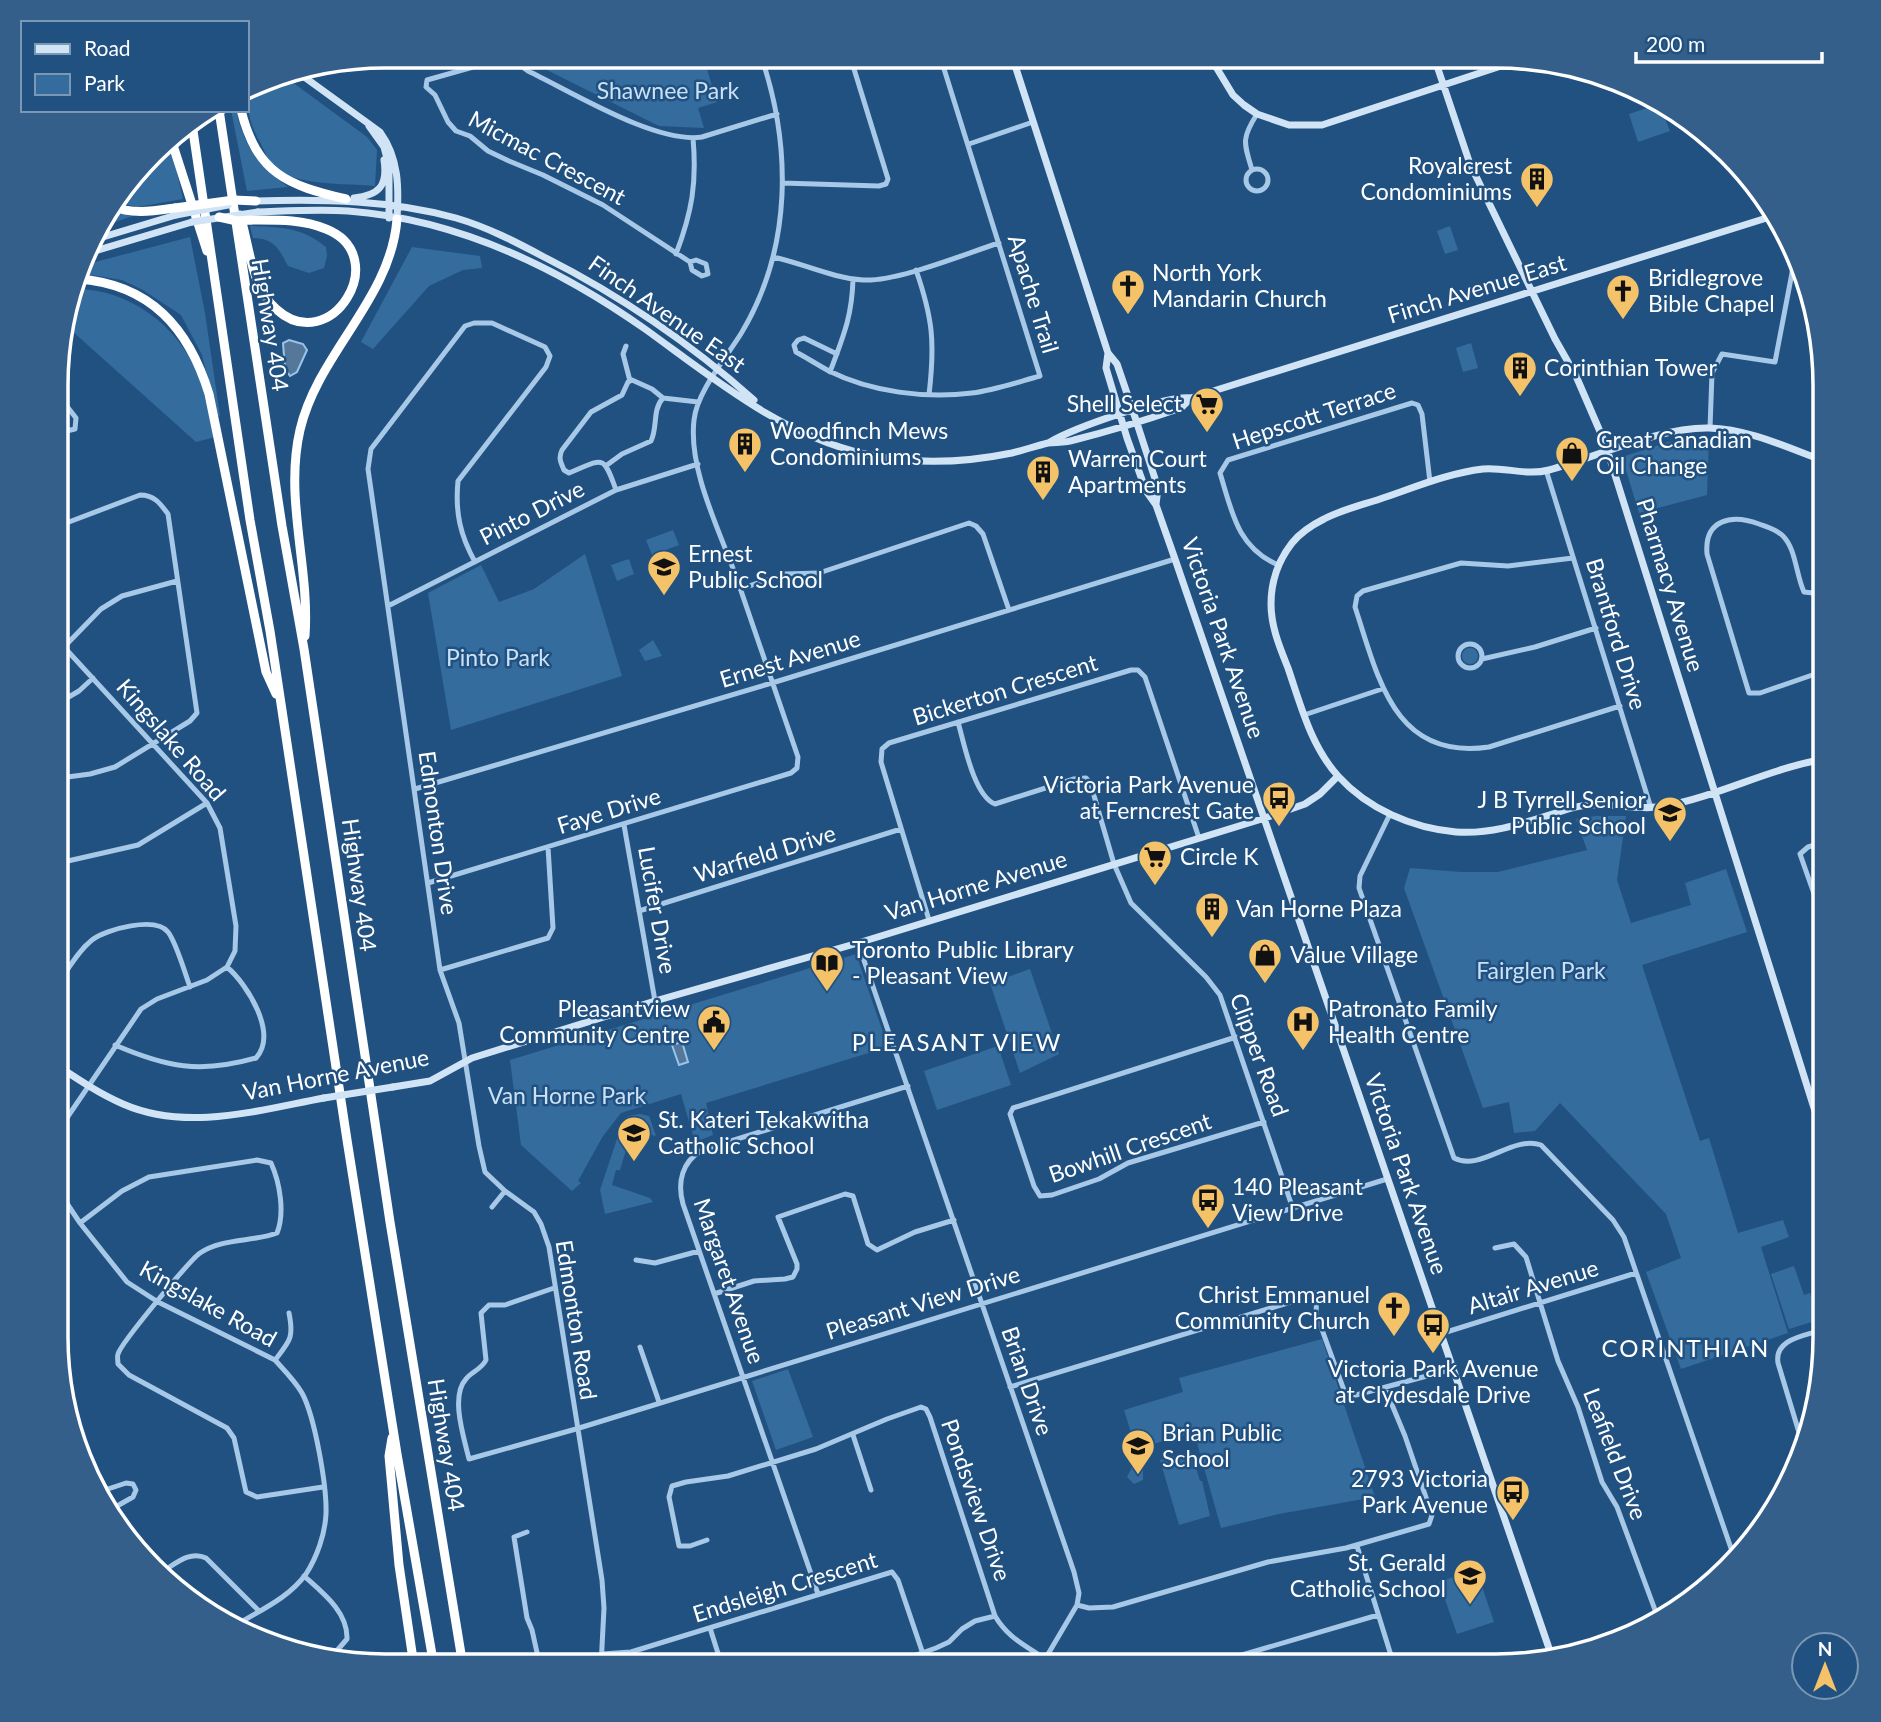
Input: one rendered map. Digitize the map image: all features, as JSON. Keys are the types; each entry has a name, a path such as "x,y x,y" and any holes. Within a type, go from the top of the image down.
{"highway":[{"path":"242,112 256,151 269,167 299,187 346,199"},
{"name":"Highway 404","path":"220,115 390,1222 461,1654"},
{"name":"Highway 404","path":"193,133 248,506 394,1429 433,1654"},
{"path":"174,149 215,275"},
{"path":"219,217 237,221 251,220 305,223 338,235 351,249 355,267 353,287 347,302 321,320 293,319 276,309 265,295 254,270 232,191"},
{"path":"121,210 176,211 233,200 256,201"},
{"path":"304,649 306,613 294,486 300,428 314,390 387,267 393,218"},
{"path":"86,281 119,287 156,308 176,326 201,368 209,394 266,672 280,703"},
{"path":"394,1429 389,1456 399,1565 412,1654"},
{"path":"429,1632 429,1654"}],"street":[{"name":"Micmac Crescent","path":"470,68 427,80 426,87 435,95 452,127 509,161 603,205 690,262"},
{"path":"524,68 642,127 666,135 693,138 776,114"},
{"path":"764,68 776,114 782,213 773,257 757,302 743,330 698,402 693,439 708,499 772,683"},
{"path":"782,183 886,184 888,179 854,68"},
{"name":"Apache Trail","path":"836,354 804,338 794,345 796,352 830,372 866,384 929,395 973,393 1040,376 944,68"},
{"name":"Victoria Park Avenue","path":"1016,68 1108,353 1117,364 1137,422 1158,488 1156,505"},
{"path":"1217,68 1233,95 1257,114 1289,125 1322,125 1495,68"},
{"name":"Pharmacy Avenue","path":"1438,68 1470,164 1576,376 1608,451 1813,1105"},
{"path":"306,78 380,132 393,155 398,184 393,206"},
{"path":"1252,170 1244,142 1245,132 1257,114"},
{"path":"367,122 384,147 389,166 393,218"},
{"path":"969,144 1033,122"},
{"path":"346,199 367,197 376,193 383,183 383,156 374,133"},
{"path":"676,254 690,215 694,194 693,138"},
{"path":"1260,169 1268,176 1264,189 1256,191 1248,187 1246,176 1252,170 1260,169"},
{"name":"Finch Avenue East","path":"256,201 346,199 393,206 458,219 515,241 615,296 719,370 767,412"},
{"path":"106,235 176,211"},
{"name":"Finch Avenue East","path":"99,249 182,225 258,212 340,211 393,218 474,239 518,255 567,279 627,317 712,380 782,422 825,442 865,454 906,460 946,462 977,459 1049,443 1072,441 1181,408 1191,398"},
{"name":"Finch Avenue East","path":"1049,443 1067,432 1120,415 1180,397 1191,398 1765,219"},
{"path":"773,257 853,279 878,279 916,270 999,243"},
{"path":"916,270 932,322 929,395"},
{"path":"1710,428 1712,373 1722,354 1775,362 1792,272"},
{"path":"830,372 851,312 853,279"},
{"name":"Edmonton Drive","path":"466,1063 459,1023 440,970 368,469 371,449 466,326 492,323 545,347 550,356 546,367 458,481 457,498 463,540 475,562"},
{"path":"607,465 595,462 569,473 563,469 559,454 588,414 622,395 629,381 623,354 626,346"},
{"name":"Victoria Park Avenue","path":"1108,353 1106,368 1123,425 1146,491 1156,505 1175,559 1549,1649"},
{"path":"629,381 634,380 649,387 663,398 698,402"},
{"path":"607,465 622,454 651,441 658,403 663,398"},
{"name":"Hepscott Terrace","path":"1278,565 1259,556 1240,533 1220,473 1227,460 1412,403 1420,407 1422,414 1430,482"},
{"path":"68,408 76,418 75,429 68,431"},
{"path":"1813,457 1747,435 1710,428 1677,431 1546,470 1491,468 1430,482 1324,519 1294,540 1278,565 1271,599 1273,624 1304,715 1316,744 1338,776 1377,808 1429,828 1467,832 1514,827 1582,806 1651,808 1670,805 1813,762"},
{"name":"Pinto Drive","path":"388,606 616,490 698,464"},
{"path":"607,465 616,490"},
{"name":"Brantford Drive","path":"1546,470 1651,808"},
{"path":"68,522 140,495 149,495 160,502 169,514 197,713 190,721 115,767 68,777"},
{"path":"1813,593 1804,592 1788,543 1776,530 1734,517 1719,523 1709,535 1707,554 1749,692 1760,693 1813,675"},
{"path":"740,589 785,575 819,573 969,523 983,534 1009,610"},
{"path":"1573,558 1508,566 1461,563 1363,591 1357,596 1355,607 1382,688 1403,721 1422,736 1446,746 1466,749 1489,747 1620,706"},
{"name":"Ernest Avenue","path":"415,789 1175,559"},
{"path":"68,642 101,609 122,596 177,581"},
{"path":"1482,659 1479,648 1472,644 1464,645 1458,654 1460,662 1466,667 1477,666 1482,659 1535,647 1596,628"},
{"name":"Kingslake Road","path":"68,650 207,803 220,828 236,926 235,951 227,967"},
{"name":"Bickerton Crescent","path":"929,920 881,762 882,749 888,743 1130,670 1138,670 1144,677 1199,838"},
{"path":"68,697 93,678"},
{"name":"Faye Drive","path":"428,883 791,774 797,768 798,757 772,683"},
{"path":"1304,715 1382,688"},
{"name":"Clipper Road","path":"958,722 978,788 988,801 995,803 1074,779 1086,778 1090,782 1114,864 1130,904 1206,977 1220,995 1293,1209"},
{"name":"Van Horne Avenue","path":"68,1072 124,1105 171,1118 221,1116 430,1081 472,1058 1265,818 1305,803 1320,794 1338,776"},
{"path":"68,861 138,845 207,803"},
{"path":"1390,814 1360,876 1359,888 1454,1158 1465,1163 1529,1142 1541,1145 1621,1230 1731,1549"},
{"name":"Lucifer Drive","path":"624,825 655,1001"},
{"name":"Warfield Drive","path":"639,911 901,830"},
{"path":"1813,846 1800,854 1813,891"},
{"path":"440,970 548,938 553,929 548,847"},
{"path":"68,971 93,939 108,932 145,923 160,925 169,932 190,987"},
{"name":"Brian Drive","path":"858,943 1074,1572 1079,1593 1077,1605"},
{"path":"68,1116 115,1045 141,1009 227,967 241,979 254,1000 265,1041 256,1058 195,1068 150,1060 115,1045"},
{"name":"Bowhill Crescent","path":"1236,1037 1016,1107 1010,1112 1010,1116 1034,1186 1037,1193 1043,1196 1099,1179 1128,1163 1264,1122"},
{"name":"Edmonton Road","path":"466,1063 485,1172 534,1212 549,1247 602,1580 602,1654"},
{"name":"Margaret Avenue","path":"818,1594 679,1192 681,1174 694,1155 702,1150 908,1086"},
{"path":"80,1223 122,1191 149,1177 257,1160 271,1163 282,1220 277,1233 218,1245 198,1254 130,1334 117,1355 118,1364 129,1375 227,1428 234,1438 246,1492 257,1497 323,1487"},
{"name":"Pleasant View Drive","path":"554,1288 505,1305 489,1305 481,1313 485,1360 479,1370 464,1380 457,1396 469,1459 576,1429 1387,1179"},
{"path":"492,1207 505,1191"},
{"path":"714,1294 754,1281 793,1277 797,1264 778,1217 845,1194 855,1199 868,1244 877,1250 915,1232 954,1220"},
{"name":"Kingslake Road","path":"68,1205 127,1282 158,1302 275,1360 290,1375 309,1409 315,1427 326,1513 314,1559 304,1576 285,1596 244,1620"},
{"name":"Leafield Drive","path":"1495,1248 1514,1244 1521,1250 1602,1482 1617,1507 1655,1610"},
{"path":"636,1260 655,1263 699,1251"},
{"name":"Altair Avenue","path":"1440,1334 1636,1273"},
{"path":"1010,1387 1315,1293 1318,1318 1345,1393 1356,1395 1453,1369"},
{"path":"275,1360 291,1341 289,1313"},
{"path":"1798,1431 1777,1363 1777,1353 1783,1344 1813,1333"},
{"path":"640,1347 659,1402"},
{"path":"1048,1654 1077,1605 1087,1608 1113,1606 1268,1562 1357,1546 1429,1524 1432,1515 1385,1388"},
{"name":"Pondsview Drive","path":"707,1540 690,1546 679,1546 669,1497 672,1486 728,1476 816,1449 917,1407 926,1409 995,1616 1016,1642 1036,1654"},
{"path":"853,1435 871,1490"},
{"path":"108,1489 126,1483 133,1484 136,1490 133,1497 118,1506"},
{"path":"527,1532 514,1537 527,1618 537,1654"},
{"path":"1357,1546 1390,1654"},
{"path":"168,1568 188,1556 200,1555 259,1611"},
{"name":"Endsleigh Crescent","path":"602,1654 631,1651 892,1572 898,1580 923,1654"},
{"path":"304,1576 345,1619 347,1639 337,1650"},
{"path":"1245,1654 1378,1615"},
{"path":"923,1654 948,1642 975,1621 995,1616"},
{"path":"710,1628 718,1654"}],"green space":[{"name":"Shawnee Park","path":"543,68 707,68 717,102 698,108 704,128 659,126"},
{"path":"292,82 367,137 377,150 375,186 305,180 280,171 271,164 249,113 248,100"},
{"path":"1648,108 1664,117 1670,131 1638,142 1629,114"},
{"path":"231,112 237,112 248,145 260,162 288,187 247,191"},
{"path":"171,152 183,199 137,207 125,204 147,176"},
{"path":"119,214 139,214 114,222"},
{"path":"250,226 281,228 300,232 317,240 326,247 324,268 309,273 288,266 271,242 253,238"},
{"path":"1450,226 1458,250 1445,254 1437,231"},
{"path":"190,237 205,313 220,416 217,416 202,355 181,315 143,290 122,280 88,274 93,263"},
{"path":"412,247 480,256 482,268 463,270 429,286 373,349 361,342"},
{"path":"83,289 113,295 148,313 164,325 189,356 198,374 215,437 196,442 73,332"},
{"path":"1471,343 1478,368 1463,372 1456,348"},
{"path":"1709,437 1707,495 1639,513 1622,457 1668,442"},
{"path":"673,530 679,545 652,555 646,540"},
{"name":"Pinto Park","path":"585,554 622,676 451,730 428,593 481,565 499,602 534,589"},
{"path":"629,559 634,574 617,581 611,565"},
{"path":"653,640 662,656 645,661 639,650"},
{"path":"1470,648 1476,650 1476,662 1470,664 1464,662 1462,656 1464,650"},
{"name":"Fairglen Park","path":"1626,816 1617,880 1631,923 1691,905 1685,883 1726,869 1747,932 1642,965 1700,1141 1709,1138 1738,1233 1783,1220 1789,1237 1761,1247 1788,1333 1681,1369 1646,1272 1681,1258 1666,1214 1560,1103 1535,1131 1514,1133 1509,1102 1483,1108 1404,888 1410,868 1498,872 1587,850 1576,819"},
{"name":"Van Horne Park","path":"856,954 888,1047 706,1103 713,1135 695,1142 681,1094 621,1113 603,1136 578,1181 581,1183 572,1191 521,1145 510,1060"},
{"path":"1030,969 1059,1054 1020,1073 990,983"},
{"path":"998,1046 1011,1085 937,1110 924,1071"},
{"path":"628,1116 649,1116 656,1136 632,1130 620,1170 616,1170 612,1185 650,1198 653,1202 605,1214 600,1190 621,1127"},
{"path":"1794,1266 1804,1295 1810,1293 1813,1322 1789,1329 1771,1274"},
{"path":"1322,1339 1375,1497 1279,1514 1221,1528 1194,1432 1136,1449 1124,1410 1183,1392 1179,1378"},
{"path":"788,1369 813,1437 776,1450 752,1381"},
{"path":"1191,1451 1202,1481 1210,1516 1179,1525 1160,1460"},
{"path":"1134,1463 1143,1468 1143,1480 1134,1484 1127,1477"},
{"path":"1476,1569 1494,1622 1457,1634 1439,1582"}],"shaded area":[{"path":"289,340 303,344 307,350 297,372 290,376 285,369 283,343"},
{"path":"682,1042 688,1062 679,1065 672,1045"}],"place":[{"name":"Royalcrest Condominiums","path":"1537,209"},
{"name":"North York Mandarin Church","path":"1128,316"},
{"name":"Bridlegrove Bible Chapel","path":"1623,321"},
{"name":"Corinthian Tower","path":"1520,398"},
{"name":"Shell Select","path":"1207,434"},
{"name":"Woodfinch Mews Condominiums","path":"745,474"},
{"name":"Great Canadian Oil Change","path":"1572,483"},
{"name":"Warren Court Apartments","path":"1043,502"},
{"name":"Ernest Public School","path":"664,597"},
{"name":"Victoria Park Avenue at Ferncrest Gate","path":"1279,828"},
{"name":"J B Tyrrell Senior Public School","path":"1670,843"},
{"name":"Circle K","path":"1155,887"},
{"name":"Van Horne Plaza","path":"1212,939"},
{"name":"Value Village","path":"1265,985"},
{"name":"Toronto Public Library - Pleasant View","path":"827,993"},
{"name":"Pleasantview Community Centre","path":"714,1052"},
{"name":"Patronato Family Health Centre","path":"1303,1052"},
{"name":"St. Kateri Tekakwitha Catholic School","path":"634,1163"},
{"name":"140 Pleasant View Drive","path":"1208,1230"},
{"name":"Christ Emmanuel Community Church","path":"1394,1338"},
{"name":"Victoria Park Avenue at Clydesdale Drive","path":"1433,1355"},
{"name":"Brian Public School","path":"1138,1476"},
{"name":"2793 Victoria Park Avenue","path":"1513,1522"},
{"name":"St. Gerald Catholic School","path":"1470,1606"}],"district":[{"name":"PLEASANT VIEW","path":"957,1043"},
{"name":"CORINTHIAN","path":"1686,1349"}]}
